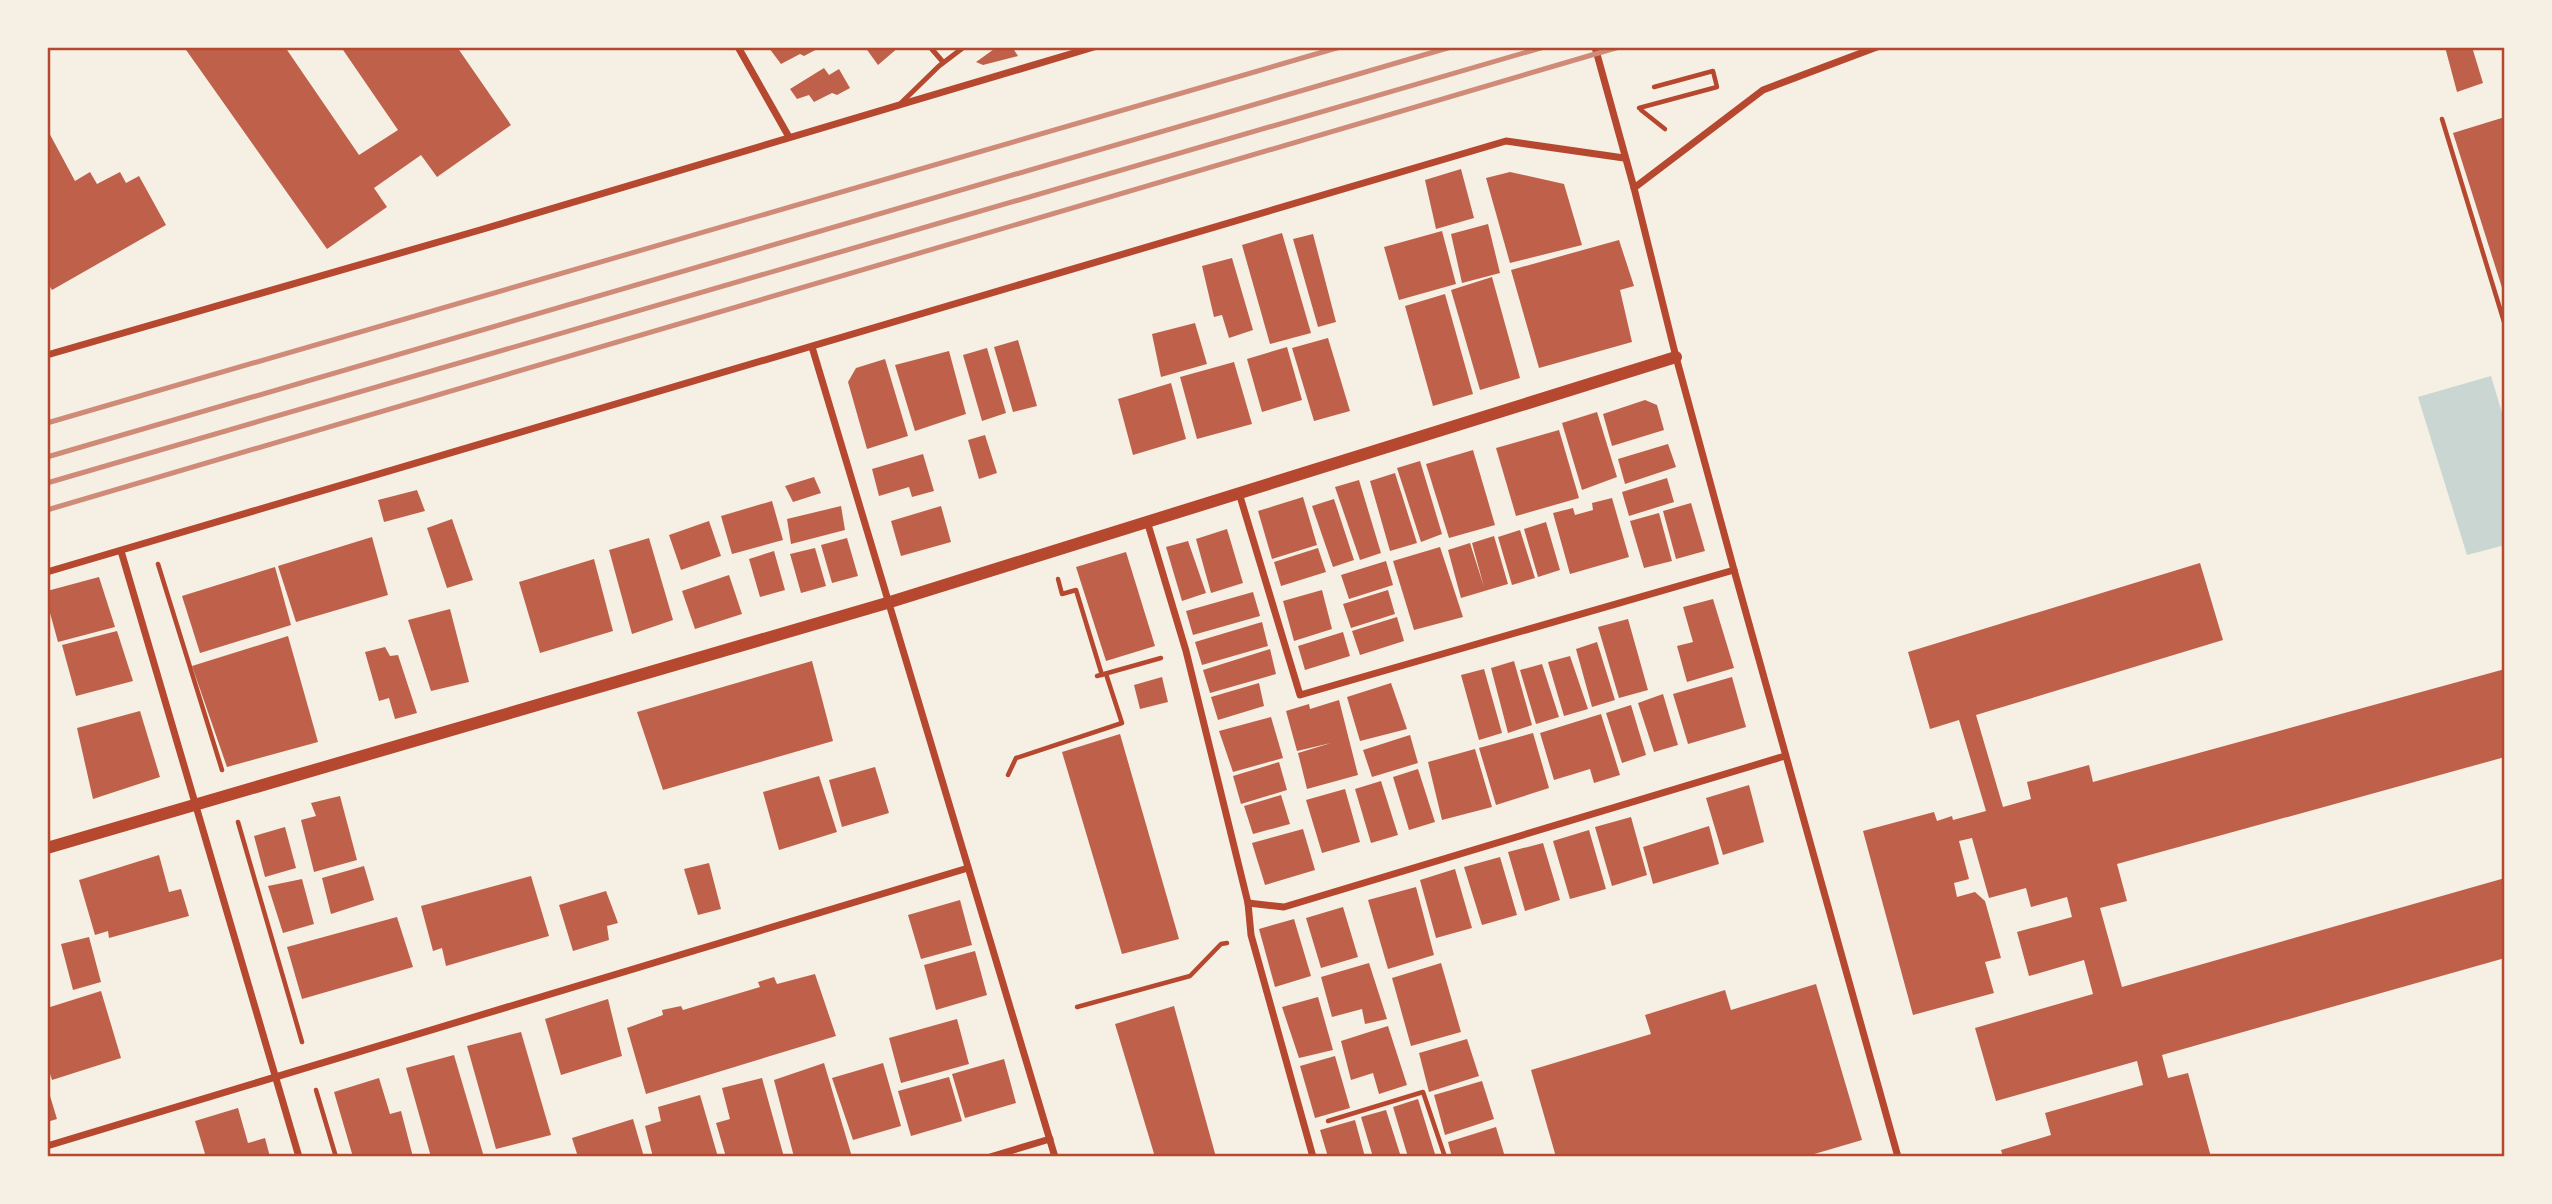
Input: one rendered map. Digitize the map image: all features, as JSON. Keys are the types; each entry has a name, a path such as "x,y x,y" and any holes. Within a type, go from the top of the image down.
{"street":[{"path":"738,47 789,136"},
{"path":"47,355 480,230 1094,47"},
{"path":"1595,47 1734,570 1898,1157"},
{"path":"1634,188 1763,90 1877,47"},
{"path":"47,572 1506,141 1624,158"},
{"path":"812,347 1055,1157"},
{"path":"47,848 887,603 1676,357"},
{"path":"1239,492 1300,695 1734,570"},
{"path":"1147,521 1186,651 1248,903 1251,935 1313,1157"},
{"path":"121,551 299,1157"},
{"path":"1248,903 1284,907 1785,756"},
{"path":"47,1146 968,868"},
{"path":"990,1157 1050,1139"}],"lane":[{"path":"930,47 943,62"},
{"path":"901,103 943,62 964,47"}],"path":[{"path":"1639,108 1717,87 1713,71 1654,87"},
{"path":"2442,119 2505,325"},
{"path":"151,541 230,793 336,1157"},
{"path":"1008,775 1016,758 1122,723 1102,675 1076,590 1062,594 1050,551"},
{"path":"1102,675 1186,651"},
{"path":"1077,1007 1190,976 1221,944 1251,935"},
{"path":"1304,1129 1423,1091 1444,1157"}],"shaded area":[{"path":"2491,376 2505,423 2505,545 2467,555 2418,397"}],"building":[{"path":"184,47 285,47 359,155 398,130 341,47 457,47 511,125 437,177 421,155 374,188 387,207 327,249"},
{"path":"821,47 781,64 769,48"},
{"path":"865,47 899,47 878,65"},
{"path":"997,47 1012,47 1018,56 983,65 976,62"},
{"path":"2445,47 2472,47 2483,83 2457,92"},
{"path":"824,68 829,75 839,69 850,88 814,102 809,95 797,99 790,89"},
{"path":"2505,117 2505,294 2504,294 2453,133"},
{"path":"47,129 75,181 90,172 97,184 120,172 126,183 139,176 166,225 52,290 47,282"},
{"path":"1461,169 1474,218 1436,229 1425,180"},
{"path":"1510,172 1564,184 1582,245 1510,263 1486,178"},
{"path":"1488,224 1500,273 1462,283 1451,234"},
{"path":"1442,231 1456,284 1399,300 1384,247"},
{"path":"1282,233 1311,333 1270,344 1242,245"},
{"path":"1313,234 1336,322 1318,327 1293,239"},
{"path":"1619,240 1634,286 1620,290 1632,342 1539,368 1511,270"},
{"path":"1232,258 1253,330 1229,338 1222,315 1214,317 1202,266"},
{"path":"1492,277 1520,378 1480,390 1451,290"},
{"path":"1445,294 1473,394 1433,406 1405,306"},
{"path":"1195,323 1207,364 1161,377 1152,334"},
{"path":"1328,338 1350,411 1314,421 1292,348"},
{"path":"1018,340 1037,406 1013,412 994,347"},
{"path":"1287,347 1302,400 1262,412 1247,359"},
{"path":"987,348 1006,413 982,421 963,355"},
{"path":"949,351 966,414 915,431 895,365"},
{"path":"885,359 908,436 867,449 848,382 856,368"},
{"path":"1234,362 1252,424 1197,439 1180,377"},
{"path":"1171,383 1186,439 1133,455 1118,399"},
{"path":"1645,400 1657,405 1664,430 1612,446 1603,414"},
{"path":"1597,412 1617,477 1582,490 1562,423"},
{"path":"1559,430 1579,498 1516,516 1496,448"},
{"path":"985,435 997,473 979,479 968,440"},
{"path":"1668,444 1676,467 1625,484 1618,459"},
{"path":"1473,450 1495,525 1449,538 1426,464"},
{"path":"923,454 934,491 912,497 909,487 879,496 872,469"},
{"path":"1420,461 1442,534 1421,542 1397,468"},
{"path":"1395,473 1417,543 1390,551 1370,481"},
{"path":"814,477 821,493 793,502 785,486"},
{"path":"1667,478 1674,502 1629,516 1622,492"},
{"path":"1359,480 1381,553 1360,560 1335,487"},
{"path":"417,490 425,511 384,522 378,500"},
{"path":"1303,497 1317,545 1272,559 1258,511"},
{"path":"1612,498 1629,557 1570,574 1553,513 1573,508 1575,515 1593,510 1592,503"},
{"path":"1334,499 1354,560 1333,567 1312,506"},
{"path":"772,501 783,540 732,554 721,516"},
{"path":"1691,503 1705,551 1676,559 1663,511"},
{"path":"841,506 845,530 791,544 787,519"},
{"path":"941,506 951,542 901,556 891,521"},
{"path":"1659,513 1672,561 1644,568 1630,521"},
{"path":"452,519 473,580 447,588 427,528"},
{"path":"709,521 721,556 681,570 669,535"},
{"path":"1546,522 1560,570 1538,577 1524,529"},
{"path":"1227,529 1243,583 1211,593 1196,539"},
{"path":"1520,530 1535,578 1512,585 1498,537"},
{"path":"1494,536 1508,584 1461,598 1448,550 1470,543 1484,587 1472,543"},
{"path":"372,537 388,595 296,622 278,566"},
{"path":"649,538 673,620 632,634 609,550"},
{"path":"847,538 858,576 832,583 821,545"},
{"path":"1188,541 1206,593 1182,601 1166,547"},
{"path":"1440,547 1463,617 1414,630 1393,561"},
{"path":"815,548 826,586 801,593 790,554"},
{"path":"1318,548 1326,572 1281,586 1274,562"},
{"path":"774,551 785,590 760,597 749,559"},
{"path":"1126,552 1155,646 1106,661 1076,567"},
{"path":"594,559 613,631 540,653 519,582"},
{"path":"1386,561 1393,585 1349,599 1341,575"},
{"path":"2200,563 2223,640 1976,715 2003,807 2031,799 2027,782 2089,765 2093,782 2505,669 2505,757 2117,864 2127,901 2100,908 2122,987 2505,878 2505,958 2162,1055 2168,1078 2188,1073 2211,1157 2003,1157 2001,1150 2051,1135 2045,1113 2143,1085 2137,1061 1996,1101 1975,1028 2093,994 2084,960 2029,976 2017,932 2072,917 2067,897 2031,907 2026,888 1989,898 1972,838 1959,841 1969,879 1954,883 1957,897 1975,892 1985,901 2001,958 1985,962 1994,993 1913,1015 1863,831 1934,812 1937,821 1952,816 1953,820 1986,811 1959,720 1930,729 1908,652"},
{"path":"275,567 291,625 200,653 182,596"},
{"path":"729,575 742,614 695,629 682,591"},
{"path":"99,577 115,627 58,642 47,602 47,591"},
{"path":"1322,590 1332,629 1294,641 1283,601"},
{"path":"1388,590 1395,614 1351,628 1343,604"},
{"path":"1253,592 1260,616 1193,635 1186,611"},
{"path":"1713,599 1734,668 1687,682 1677,646 1693,642 1683,607"},
{"path":"450,609 469,682 431,691 408,620"},
{"path":"1397,617 1404,641 1360,655 1352,631"},
{"path":"1628,619 1648,690 1619,698 1598,627"},
{"path":"1262,622 1268,646 1202,665 1195,642"},
{"path":"117,631 133,681 76,696 62,645"},
{"path":"1343,632 1350,656 1305,670 1298,646"},
{"path":"288,636 318,742 227,767 192,666"},
{"path":"1597,642 1615,700 1592,707 1576,649"},
{"path":"385,647 390,656 398,655 417,713 395,719 389,698 379,701 365,652"},
{"path":"1270,649 1276,674 1210,693 1203,670"},
{"path":"1570,656 1588,709 1564,716 1548,662"},
{"path":"812,661 833,741 663,790 637,712"},
{"path":"1514,661 1532,725 1508,733 1491,668"},
{"path":"1542,664 1559,717 1536,724 1520,670"},
{"path":"1484,669 1502,733 1479,740 1461,675"},
{"path":"1162,677 1168,702 1140,709 1134,685"},
{"path":"1732,677 1746,727 1688,744 1673,694"},
{"path":"1259,683 1264,706 1218,720 1211,697"},
{"path":"1391,683 1407,729 1360,741 1347,697"},
{"path":"1663,694 1678,745 1654,752 1638,703"},
{"path":"1339,700 1358,775 1307,789 1298,753 1331,743 1297,751 1286,711 1309,704 1310,709"},
{"path":"1631,705 1646,755 1622,763 1606,713"},
{"path":"140,711 160,777 93,799 77,728"},
{"path":"1601,714 1620,775 1594,783 1590,769 1554,780 1540,733"},
{"path":"1271,717 1283,758 1233,772 1219,731"},
{"path":"1533,733 1549,788 1496,805 1479,748"},
{"path":"1120,734 1179,939 1122,954 1062,752"},
{"path":"1410,735 1418,763 1372,777 1363,750"},
{"path":"1475,749 1492,807 1442,820 1428,762"},
{"path":"1279,762 1287,790 1241,804 1233,776"},
{"path":"875,767 889,813 842,827 829,780"},
{"path":"1418,769 1435,822 1409,830 1393,777"},
{"path":"819,776 837,832 779,850 763,792"},
{"path":"1381,781 1398,835 1371,843 1355,789"},
{"path":"1749,785 1764,842 1723,855 1706,798"},
{"path":"1345,789 1360,842 1322,853 1306,800"},
{"path":"1281,795 1290,824 1253,834 1244,806"},
{"path":"340,796 357,860 314,872 301,820 316,816 311,803"},
{"path":"1631,817 1647,875 1612,886 1595,827"},
{"path":"1709,826 1719,864 1653,884 1643,847"},
{"path":"285,827 296,868 265,877 254,836"},
{"path":"1303,829 1315,870 1265,885 1252,843"},
{"path":"1589,830 1606,889 1570,899 1553,841"},
{"path":"1543,843 1560,900 1525,911 1508,852"},
{"path":"159,855 169,892 181,889 189,916 109,938 108,931 95,935 79,880"},
{"path":"1500,857 1517,915 1482,925 1464,867"},
{"path":"709,863 721,909 698,915 684,869"},
{"path":"364,866 374,900 331,914 322,878"},
{"path":"1455,869 1472,928 1436,938 1420,880"},
{"path":"531,876 549,936 446,966 442,948 433,951 421,906"},
{"path":"302,879 314,924 283,933 268,886"},
{"path":"1416,887 1434,955 1388,969 1368,900"},
{"path":"606,891 618,923 607,926 609,940 573,951 559,905"},
{"path":"960,900 972,945 921,959 908,915"},
{"path":"1343,907 1358,957 1321,968 1306,918"},
{"path":"397,917 413,967 302,999 287,947"},
{"path":"1294,919 1311,976 1275,987 1259,929"},
{"path":"89,937 101,982 73,990 61,944"},
{"path":"975,951 987,995 936,1010 924,965"},
{"path":"1369,963 1387,1019 1365,1024 1362,1009 1332,1017 1321,977"},
{"path":"1441,963 1461,1032 1411,1046 1392,978"},
{"path":"815,974 836,1036 646,1094 627,1028 663,1015 662,1010 681,1006 683,1010 760,987 758,982 774,977 777,984"},
{"path":"1816,984 1862,1140 1804,1157 1556,1157 1531,1070 1651,1034 1645,1015 1725,990 1731,1010"},
{"path":"101,991 121,1058 52,1080 47,1064 47,1008"},
{"path":"1318,997 1333,1050 1299,1058 1282,1007"},
{"path":"608,999 622,1056 561,1075 545,1019"},
{"path":"1174,1006 1216,1157 1155,1157 1115,1024"},
{"path":"957,1019 969,1064 901,1083 889,1038"},
{"path":"1388,1026 1407,1085 1379,1094 1373,1073 1351,1080 1341,1041"},
{"path":"521,1032 551,1135 496,1149 467,1046"},
{"path":"1467,1039 1479,1076 1429,1092 1419,1053"},
{"path":"454,1055 484,1157 431,1157 406,1068"},
{"path":"1335,1056 1350,1108 1315,1118 1300,1066"},
{"path":"1004,1059 1016,1103 965,1118 952,1074"},
{"path":"824,1063 852,1157 794,1157 774,1080"},
{"path":"883,1063 901,1126 853,1140 832,1078"},
{"path":"949,1077 962,1121 911,1136 898,1091"},
{"path":"379,1078 390,1114 401,1111 413,1157 353,1157 334,1092"},
{"path":"762,1078 784,1157 726,1157 716,1123 730,1119 722,1088"},
{"path":"1482,1081 1494,1119 1445,1135 1434,1095"},
{"path":"47,1086 57,1119 47,1122"},
{"path":"700,1095 718,1157 653,1157 645,1126 661,1121 658,1107"},
{"path":"1418,1099 1435,1154 1408,1157 1393,1107"},
{"path":"238,1108 248,1143 265,1138 270,1157 206,1157 195,1121"},
{"path":"1386,1110 1401,1157 1373,1157 1361,1117"},
{"path":"633,1119 644,1157 578,1157 572,1138"},
{"path":"1355,1120 1365,1157 1328,1157 1320,1130"},
{"path":"1496,1127 1505,1157 1452,1157 1448,1142"}],"railway":[{"path":"47,423 1340,47"},
{"path":"47,457 1451,47"},
{"path":"47,483 1544,47"},
{"path":"47,510 1619,47"}]}
